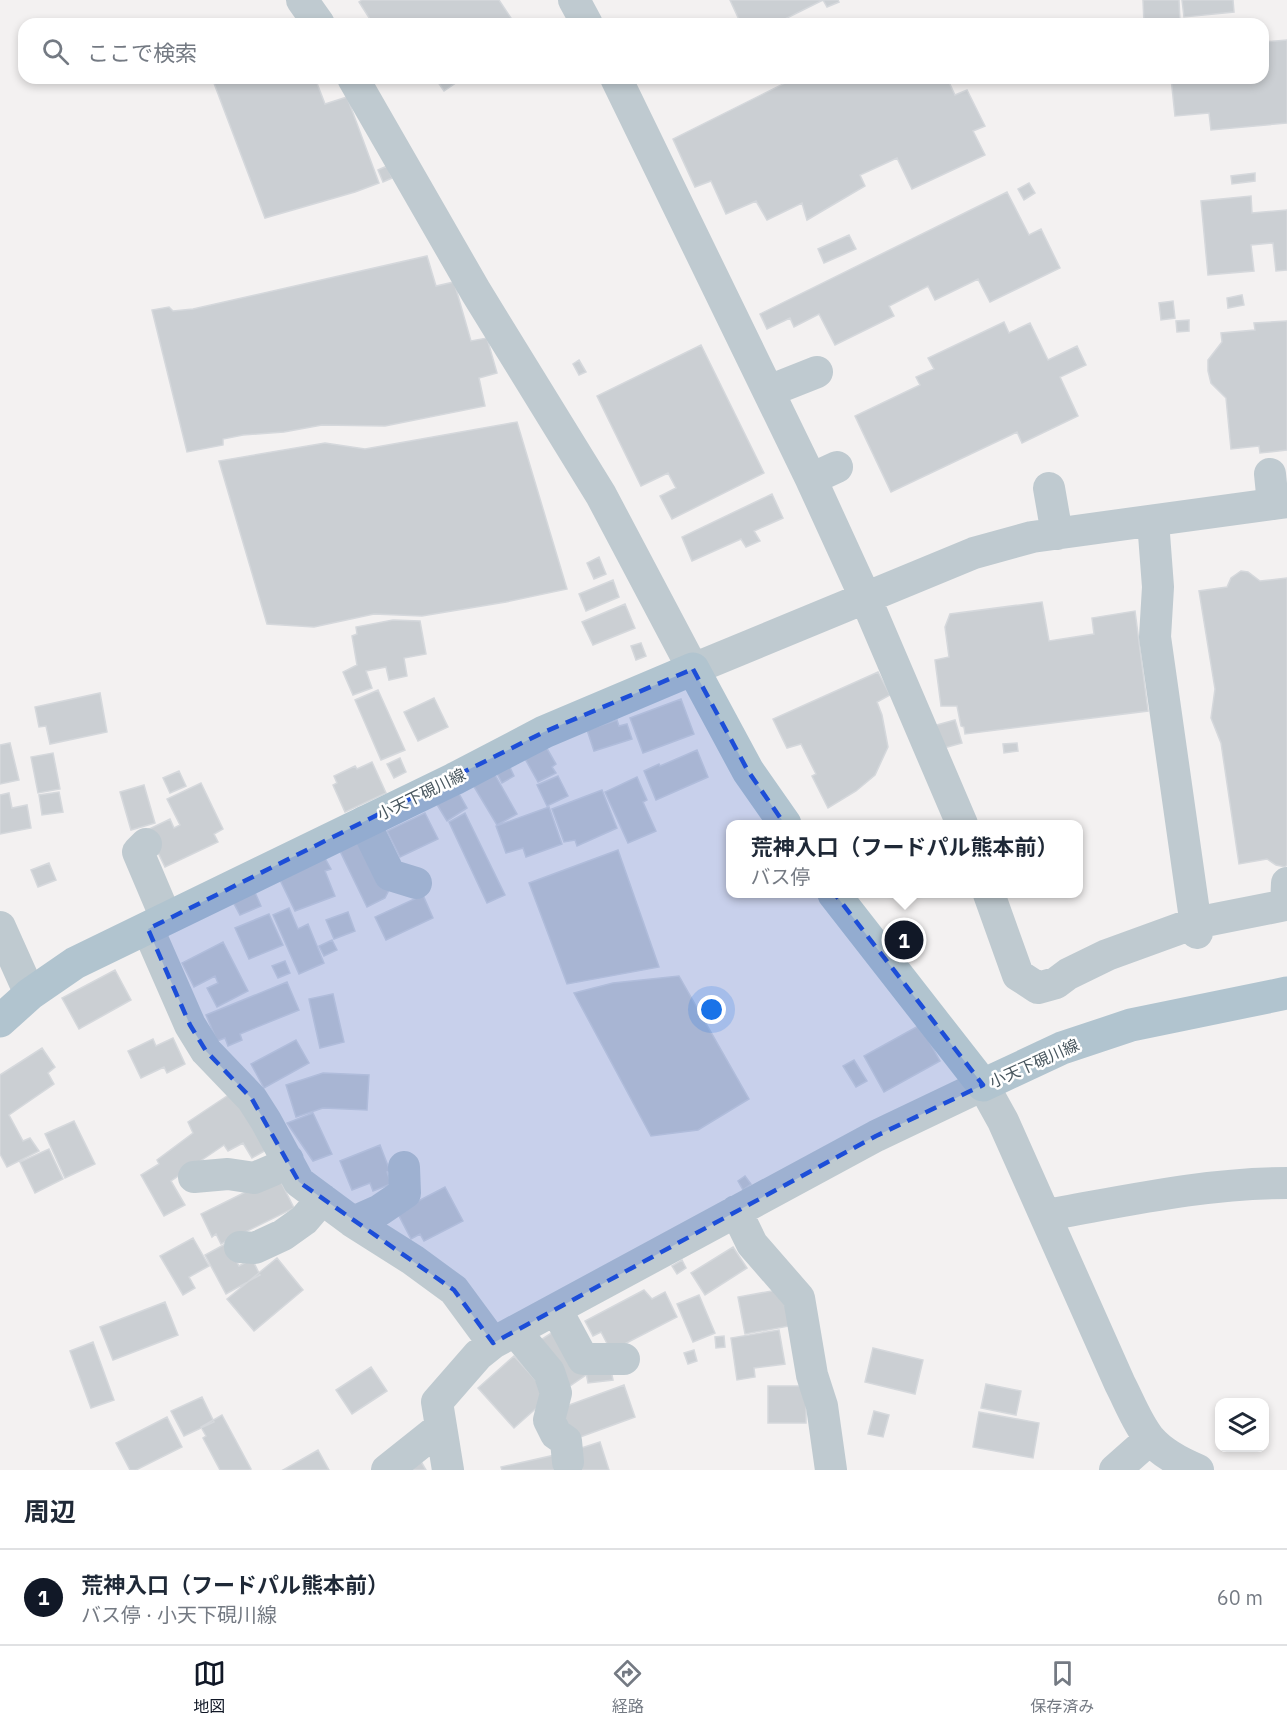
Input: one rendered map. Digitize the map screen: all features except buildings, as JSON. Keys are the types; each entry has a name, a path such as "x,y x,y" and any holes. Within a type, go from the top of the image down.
{"main road":[{"name":"小天下硯川線","path":"0,1021 30,994 75,963 544,732 693,669"},
{"path":"693,669 748,771 782,820"},
{"name":"小天下硯川線","path":"837,898 983,1085 1062,1048 1131,1025 1287,993"}],"street":[{"path":"302,0 314,18"},
{"path":"574,0 584,18"},
{"path":"356,84 476,291 601,495 693,669 974,553 1032,537 1153,521 1277,493"},
{"path":"619,84 722,265 769,391 824,473 865,597 960,820"},
{"path":"769,391 817,372"},
{"path":"1049,488 1057,534"},
{"path":"1153,521 1158,586 1155,637 1196,928"},
{"path":"364,822 390,875 416,884"},
{"path":"146,844 138,852 157,924 190,1024 206,1051 252,1099 299,1182 353,1222 413,1260 454,1290 504,1337 549,1372 556,1393 549,1420 556,1434 566,1441 568,1462"},
{"path":"990,898 1018,975 1038,988 1056,983 1068,974 1107,955 1196,928 1286,905 1287,883"},
{"path":"0,927 30,994"},
{"path":"448,1470 437,1402 478,1355 504,1337 876,1136 983,1085 1003,1121 1120,1384 1150,1439 1180,1463 1198,1470"},
{"path":"194,1178 228,1174 254,1178 273,1170 288,1160"},
{"path":"353,1222 380,1210 405,1193 404,1167"},
{"path":"1046,1215 1172,1192 1287,1184"},
{"path":"240,1247 255,1248 283,1235 304,1220 322,1199"},
{"path":"736,1211 752,1245 798,1298 808,1358 822,1406 831,1470"},
{"path":"556,1309 583,1359 624,1359"},
{"path":"387,1470 441,1426"},
{"path":"1115,1470 1150,1439"}],"highlighted area":[{"path":"693,669 748,771 817,871 983,1085 876,1136 493,1343 454,1290 299,1182 252,1099 206,1051 190,1025 148,929 544,732"}],"place":[{"name":"荒神入口（フードパル熊本前）","path":"904,940"}]}
